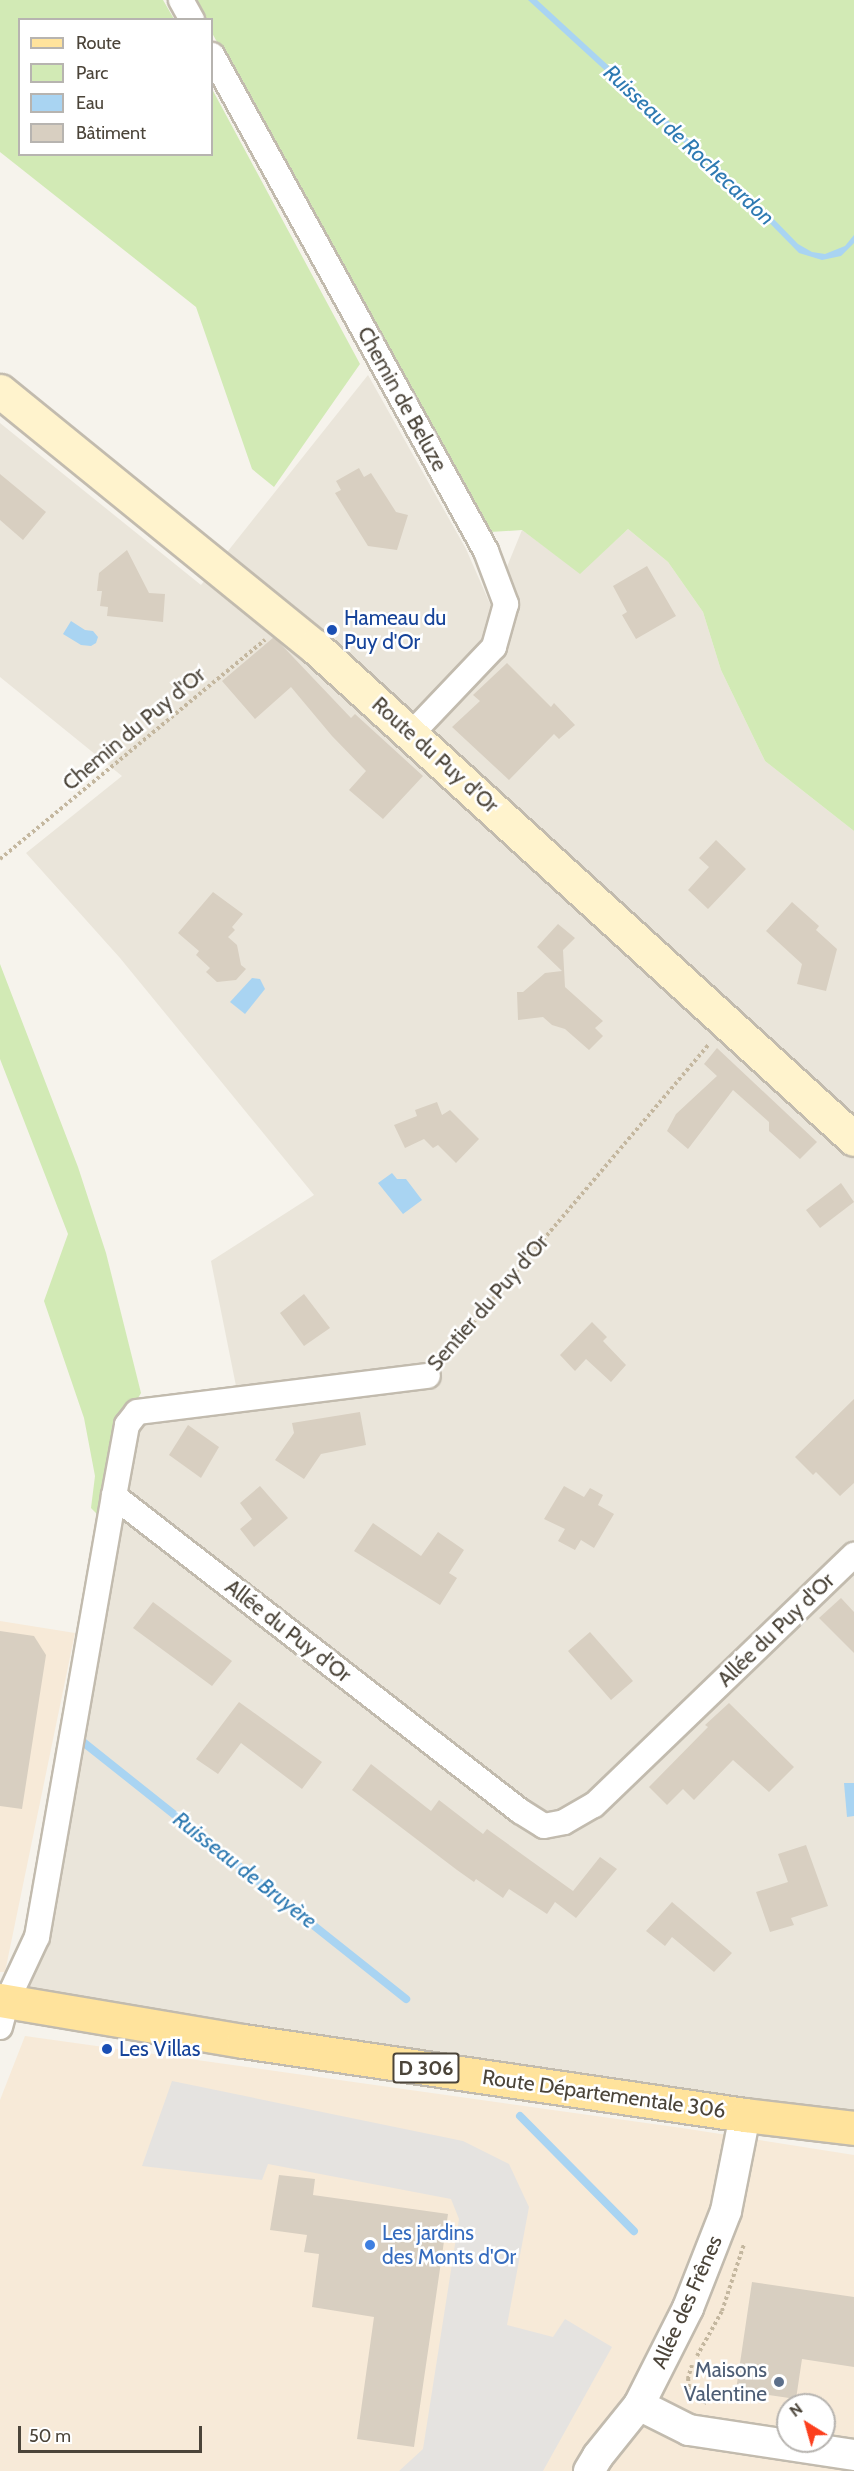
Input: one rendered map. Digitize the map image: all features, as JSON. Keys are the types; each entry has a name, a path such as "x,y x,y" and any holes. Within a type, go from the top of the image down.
{"main road":[{"name":"Route du Puy d'Or","path":"0,391 286,622 412,733 726,1024 854,1139"},
{"name":"Route Départementale 306","path":"2,2009 243,2041 745,2115 854,2128"}],"street":[{"path":"181,0 191,18"},
{"name":"Chemin de Beluze","path":"213,57 486,550 506,604 494,647 412,733"},
{"name":"Sentier du Puy d'Or","path":"114,1496 127,1425 137,1412 428,1376"},
{"path":"2,2009 37,1937 114,1496"},
{"name":"Allée du Puy d'Or","path":"114,1496 520,1811 544,1826 564,1822 594,1805 854,1555"},
{"name":"Allée des Frênes","path":"589,2471 598,2456 639,2405 688,2308 726,2211 745,2115"},
{"path":"639,2405 690,2430 854,2455"}],"path":[{"name":"Chemin du Puy d'Or","path":"0,859 286,622"},
{"name":"Sentier du Puy d'Or","path":"428,1376 726,1024"},
{"path":"717,2406 693,2396 688,2378 692,2366 722,2311 746,2238"}],"shaded area":[{"path":"368,375 466,549 491,606 522,530 580,573 628,529 668,562 703,612 721,670 765,761 854,831 854,2128 7,2001 37,1937 122,1401 236,1386 211,1261 314,1195 120,958 26,853 122,776 0,677 0,423 201,585"},
{"path":"0,1621 75,1633 5,1972 0,1972"},
{"path":"25,2036 682,2128 854,2155 854,2471 0,2471 0,2100"},
{"path":"172,2081 463,2141 509,2164 529,2207 507,2325 553,2337 565,2319 612,2347 543,2471 399,2471 423,2449 459,2219 451,2199 268,2164 262,2180 142,2166"}],"green space":[{"path":"0,0 163,0 173,18 18,18 18,156 213,156 213,91 360,364 274,487 252,469 196,307 0,152"},
{"path":"193,0 854,0 854,831 765,761 721,670 703,612 668,562 628,529 580,574 522,530 490,532 213,35 213,18 203,18"},
{"path":"0,964 78,1167 106,1253 141,1393 112,1442 101,1518 91,1508 95,1476 84,1418 44,1301 68,1234 0,1059"}],"water":[{"name":"Ruisseau de Rochecardon","path":"528,0 537,0 757,202 798,244 812,252 825,254 845,246 854,235 854,243 841,256 822,260 799,253 753,206"},
{"path":"71,621 85,630 93,631 98,637 96,643 91,646 81,645 63,634"},
{"path":"252,978 260,979 265,989 245,1014 230,1002"},
{"path":"392,1173 397,1179 406,1179 422,1200 403,1214 378,1183"},
{"path":"844,1783 854,1783 854,1816 847,1817"}],"building":[{"path":"359,468 364,477 371,473 396,512 408,515 397,550 368,546 335,493 341,490 336,481"},
{"path":"0,474 46,512 23,540 0,520"},
{"path":"127,550 149,593 165,594 163,622 107,616 108,607 100,606 102,591 97,591 99,573"},
{"path":"647,566 676,616 636,639 622,615 627,612 613,586"},
{"path":"274,637 351,718 355,714 423,776 383,819 349,790 366,771 332,736 291,687 255,719 222,681"},
{"path":"507,663 551,707 554,703 575,725 559,739 554,734 509,780 452,727 480,701 473,695"},
{"path":"716,840 746,869 708,909 688,890 709,867 699,858"},
{"path":"213,892 243,914 232,927 235,930 228,937 237,945 241,965 246,969 236,980 217,982 206,972 210,968 196,955 199,951 178,933"},
{"path":"792,902 819,926 816,930 837,949 826,991 797,984 802,964 766,931"},
{"path":"558,924 575,938 563,950 565,987 603,1021 595,1028 603,1036 589,1050 565,1029 552,1025 543,1017 518,1020 517,992 523,992 545,973 562,971 537,947"},
{"path":"717,1048 817,1142 800,1159 769,1131 769,1122 733,1090 688,1149 667,1131 676,1114 717,1076 704,1064"},
{"path":"437,1102 442,1115 450,1110 479,1139 456,1163 438,1145 433,1148 424,1139 405,1148 394,1125 417,1116 415,1110"},
{"path":"841,1183 854,1202 820,1228 806,1210"},
{"path":"304,1294 330,1328 304,1346 280,1313"},
{"path":"592,1322 607,1337 603,1341 626,1365 611,1382 586,1359 575,1371 560,1355"},
{"path":"854,1399 854,1483 840,1496 816,1472 813,1475 795,1457"},
{"path":"360,1412 366,1445 321,1454 304,1479 275,1460 294,1433 292,1423"},
{"path":"188,1425 219,1447 201,1478 169,1455"},
{"path":"260,1486 288,1518 254,1547 240,1529 252,1519 240,1503"},
{"path":"564,1486 584,1497 590,1488 603,1495 598,1505 614,1514 594,1548 581,1540 575,1550 558,1541 565,1529 544,1519"},
{"path":"373,1523 421,1556 438,1532 464,1550 449,1573 457,1578 440,1605 354,1551"},
{"path":"841,1598 854,1612 854,1653 819,1618"},
{"path":"153,1602 232,1661 212,1686 133,1628"},
{"path":"0,1631 34,1636 46,1655 22,1809 0,1806"},
{"path":"590,1632 633,1681 611,1700 568,1651"},
{"path":"239,1702 322,1762 302,1789 241,1743 218,1774 196,1759"},
{"path":"729,1703 794,1767 769,1792 733,1760 694,1800 683,1789 667,1805 649,1787 708,1727 705,1725"},
{"path":"371,1764 431,1811 439,1800 483,1834 487,1829 573,1891 600,1857 617,1869 576,1918 555,1902 547,1914 509,1889 503,1898 476,1879 474,1882 457,1870 352,1790"},
{"path":"806,1845 828,1906 791,1918 794,1925 770,1932 756,1892 788,1882 778,1854"},
{"path":"672,1902 732,1953 714,1972 672,1937 665,1946 646,1931"},
{"path":"279,2175 315,2179 313,2195 448,2214 414,2447 357,2439 374,2317 312,2307 319,2254 304,2252 307,2235 270,2230"},
{"path":"752,2282 854,2297 854,2367 802,2359 797,2393 776,2393 776,2396 736,2390"}],"waterway":[{"name":"Ruisseau de Bruyère","path":"83,1742 406,1999"},
{"name":"Ruisseau de Bruyère","path":"520,2116 634,2231"}],"place":[{"name":"Hameau du Puy d'Or","path":"332,630"},
{"name":"Les Villas","path":"107,2049"},
{"name":"Les jardins des Monts d'Or","path":"370,2245"},
{"name":"Maisons Valentine","path":"779,2382"}]}
